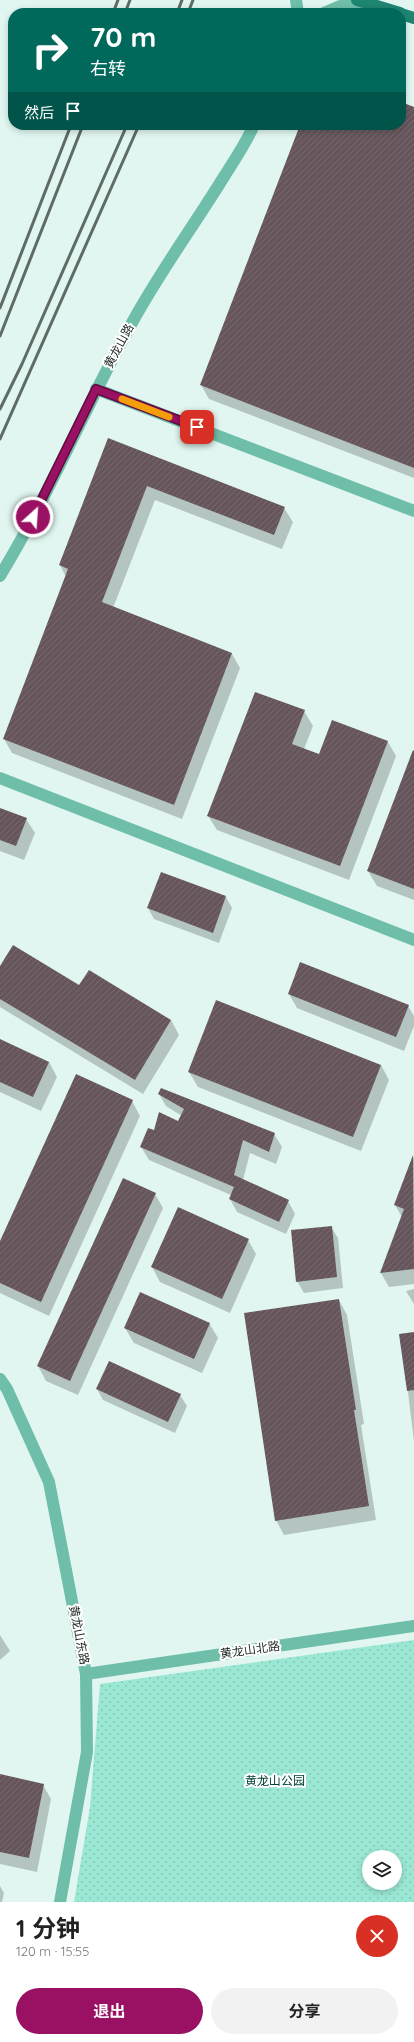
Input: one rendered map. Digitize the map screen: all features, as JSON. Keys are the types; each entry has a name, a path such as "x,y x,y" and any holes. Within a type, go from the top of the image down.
{"main road":[{"path":"357,0 385,8"}],"street":[{"path":"335,8 340,6 382,7"},
{"name":"黄龙山路","path":"0,576 19,544 96,389 156,281 210,202 252,130"},
{"path":"96,389 414,511"},
{"path":"0,778 414,940"},
{"name":"黄龙山东路","path":"0,1380 7,1388 49,1482 86,1674 87,1752 60,1902"},
{"name":"黄龙山北路","path":"86,1674 414,1626"}],"green space":[{"name":"黄龙山公园","path":"414,1640 414,1902 74,1902 90,1807 100,1684"}],"building":[{"path":"406,104 414,107 414,468 200,385 298,130 406,130"},
{"path":"108,438 285,507 274,535 147,486 102,602 232,653 174,805 3,739 68,569 59,565"},
{"path":"255,692 305,710 292,744 319,754 332,720 388,741 340,866 207,816"},
{"path":"413,750 414,751 414,889 367,871"},
{"path":"0,808 27,818 16,846 0,840"},
{"path":"161,872 226,896 213,933 147,908"},
{"path":"13,945 79,985 89,970 171,1020 135,1080 0,999 0,966"},
{"path":"300,962 409,1005 396,1037 288,994"},
{"path":"216,1000 381,1065 353,1137 188,1072"},
{"path":"0,1039 49,1062 33,1097 0,1082"},
{"path":"76,1074 133,1100 41,1302 0,1283 0,1241"},
{"path":"161,1088 275,1133 269,1152 243,1140 234,1175 289,1200 279,1222 229,1199 234,1187 140,1147 148,1128 154,1130 159,1112 178,1121 184,1109 158,1094"},
{"path":"413,1155 414,1269 380,1273 404,1209 394,1205"},
{"path":"123,1178 156,1193 70,1381 37,1366"},
{"path":"178,1207 249,1239 222,1299 151,1267"},
{"path":"332,1226 337,1277 296,1282 291,1230"},
{"path":"140,1292 210,1323 194,1359 124,1328"},
{"path":"339,1299 369,1506 275,1521 244,1313"},
{"path":"414,1332 414,1390 407,1391 399,1334"},
{"path":"109,1361 181,1394 168,1422 96,1389"},
{"path":"0,1774 44,1784 29,1858 0,1852"}],"railway":[{"path":"115,8 118,0"},
{"path":"127,8 130,0"},
{"path":"179,8 182,0"},
{"path":"190,8 193,0"},
{"path":"0,308 69,130"},
{"path":"0,336 81,130"},
{"path":"0,409 22,364 125,130"},
{"path":"0,439 137,130"}],"slow traffic":[{"path":"122,399 169,417"}],"route":[{"path":"33,517 96,389 197,427"}]}
